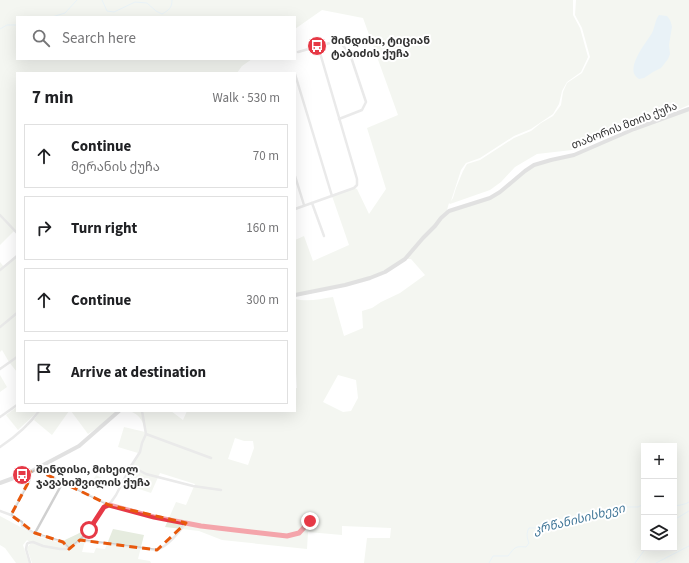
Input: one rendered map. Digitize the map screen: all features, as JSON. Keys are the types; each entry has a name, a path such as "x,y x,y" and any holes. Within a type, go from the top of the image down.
{"main road":[{"name":"თაბორის მთის ქუჩა","path":"296,295 345,285 385,272 405,259 449,211 490,198 500,192 534,165 574,155 634,129 689,109"},
{"path":"0,483 30,472 78,446 118,412"}],"street":[{"path":"298,52 337,41 340,42 350,54 365,104 362,110 339,119"},
{"path":"296,208 354,188 357,179 318,46"},
{"path":"296,76 332,196"},
{"path":"296,179 304,205"},
{"path":"312,203 324,236"},
{"path":"0,215 16,231"},
{"path":"0,270 16,257"},
{"path":"0,327 16,314"},
{"path":"0,369 16,358"},
{"path":"0,417 16,406"},
{"path":"0,447 18,433 38,412"},
{"path":"30,563 26,546 27,544 30,542 43,546 69,549 89,530 104,507 109,505 140,452 146,434 142,412"},
{"path":"146,434 211,458"},
{"path":"131,466 146,474 193,486 221,490"},
{"path":"36,469 109,505 154,517 201,526 287,536 299,533 310,521"},
{"path":"11,515 29,481 30,472"},
{"path":"35,533 63,482"},
{"path":"0,511 11,515 22,522 22,526 35,533 63,542 69,549"},
{"path":"80,540 157,550 162,548 176,536 186,523"}],"highlighted area":[{"path":"35,469 109,505 186,523 157,550 80,540 69,549 63,542 35,533 11,515 29,481 30,472"}],"shaded area":[{"path":"0,0 573,0 573,15 580,28 588,57 581,72 567,82 562,91 559,104 553,114 531,129 514,136 480,158 466,163 461,170 451,201 467,164 480,160 514,138 531,131 553,116 561,105 563,92 567,83 582,73 590,57 582,28 575,15 576,0 689,0 689,105 666,115 628,127 572,150 537,154 515,167 501,182 490,190 450,204 449,203 447,210 489,199 534,164 575,154 689,108 689,563 364,563 367,538 390,538 391,528 342,526 342,535 308,532 307,549 222,540 199,531 165,527 176,502 186,505 195,484 160,473 151,493 124,484 138,453 118,447 124,427 145,432 141,419 132,412 172,412 183,420 187,412 296,412 296,299 309,300 333,297 344,336 363,328 362,311 372,308 400,293 425,275 411,259 405,259 370,278 296,295 296,240 304,236 313,261 349,245 332,196 354,188 357,189 369,214 386,189 367,128 398,115 363,18 322,10 296,28 296,16 16,16 16,60 251,60 242,66 238,72 16,72 16,232 15,230 0,245","holes":["338,375 356,380 358,398 351,411 343,412 323,402","235,438 244,441 253,441 254,448 248,465 228,459"]},
{"path":"16,257 16,371 2,350 0,352 0,262 4,267"},
{"path":"0,375 7,387 0,392"},
{"path":"16,408 16,412 36,412 18,430 6,415"},
{"path":"39,412 68,412 52,435 34,420"},
{"path":"72,412 118,412 107,421 88,434"},
{"path":"96,475 102,478 96,490 90,487"},
{"path":"0,516 39,537 60,543 83,531 87,534 82,552 94,553 96,548 105,549 113,529 144,535 138,559 150,561 151,563 32,563 27,548 30,544 32,544 27,540 23,545 29,563 16,563 5,548 0,545"}],"water":[{"path":"659,15 667,16 670,19 672,27 669,45 670,54 661,68 644,78 639,79 635,75 633,69 634,63 652,33"}],"waterway":[{"path":"55,16 65,13 77,0"},
{"path":"102,0 107,11 114,12 135,2 147,3 162,14 170,8 172,0"},
{"path":"0,29 7,25 16,25"},
{"name":"კრწანისისხევი","path":"677,505 689,502"},
{"name":"კრწანისისხევი","path":"489,563 493,556 508,556 516,548 526,547 529,543 527,536 529,528 553,526 557,524 562,525 595,513 611,512 614,509 621,507 638,507 641,506"},
{"path":"677,518 689,511"},
{"path":"656,563 689,546"},
{"path":"635,563 644,551"}],"place":[{"name":"შინდისი, ტიციან ტაბიძის ქუჩა","path":"317,46"},
{"name":"შინდისი, მიხეილ ჯავახიშვილის ქუჩა","path":"22,475"}],"route":[{"path":"89,530 104,507 109,505 154,517 201,526 287,536 299,533 310,521"}]}
